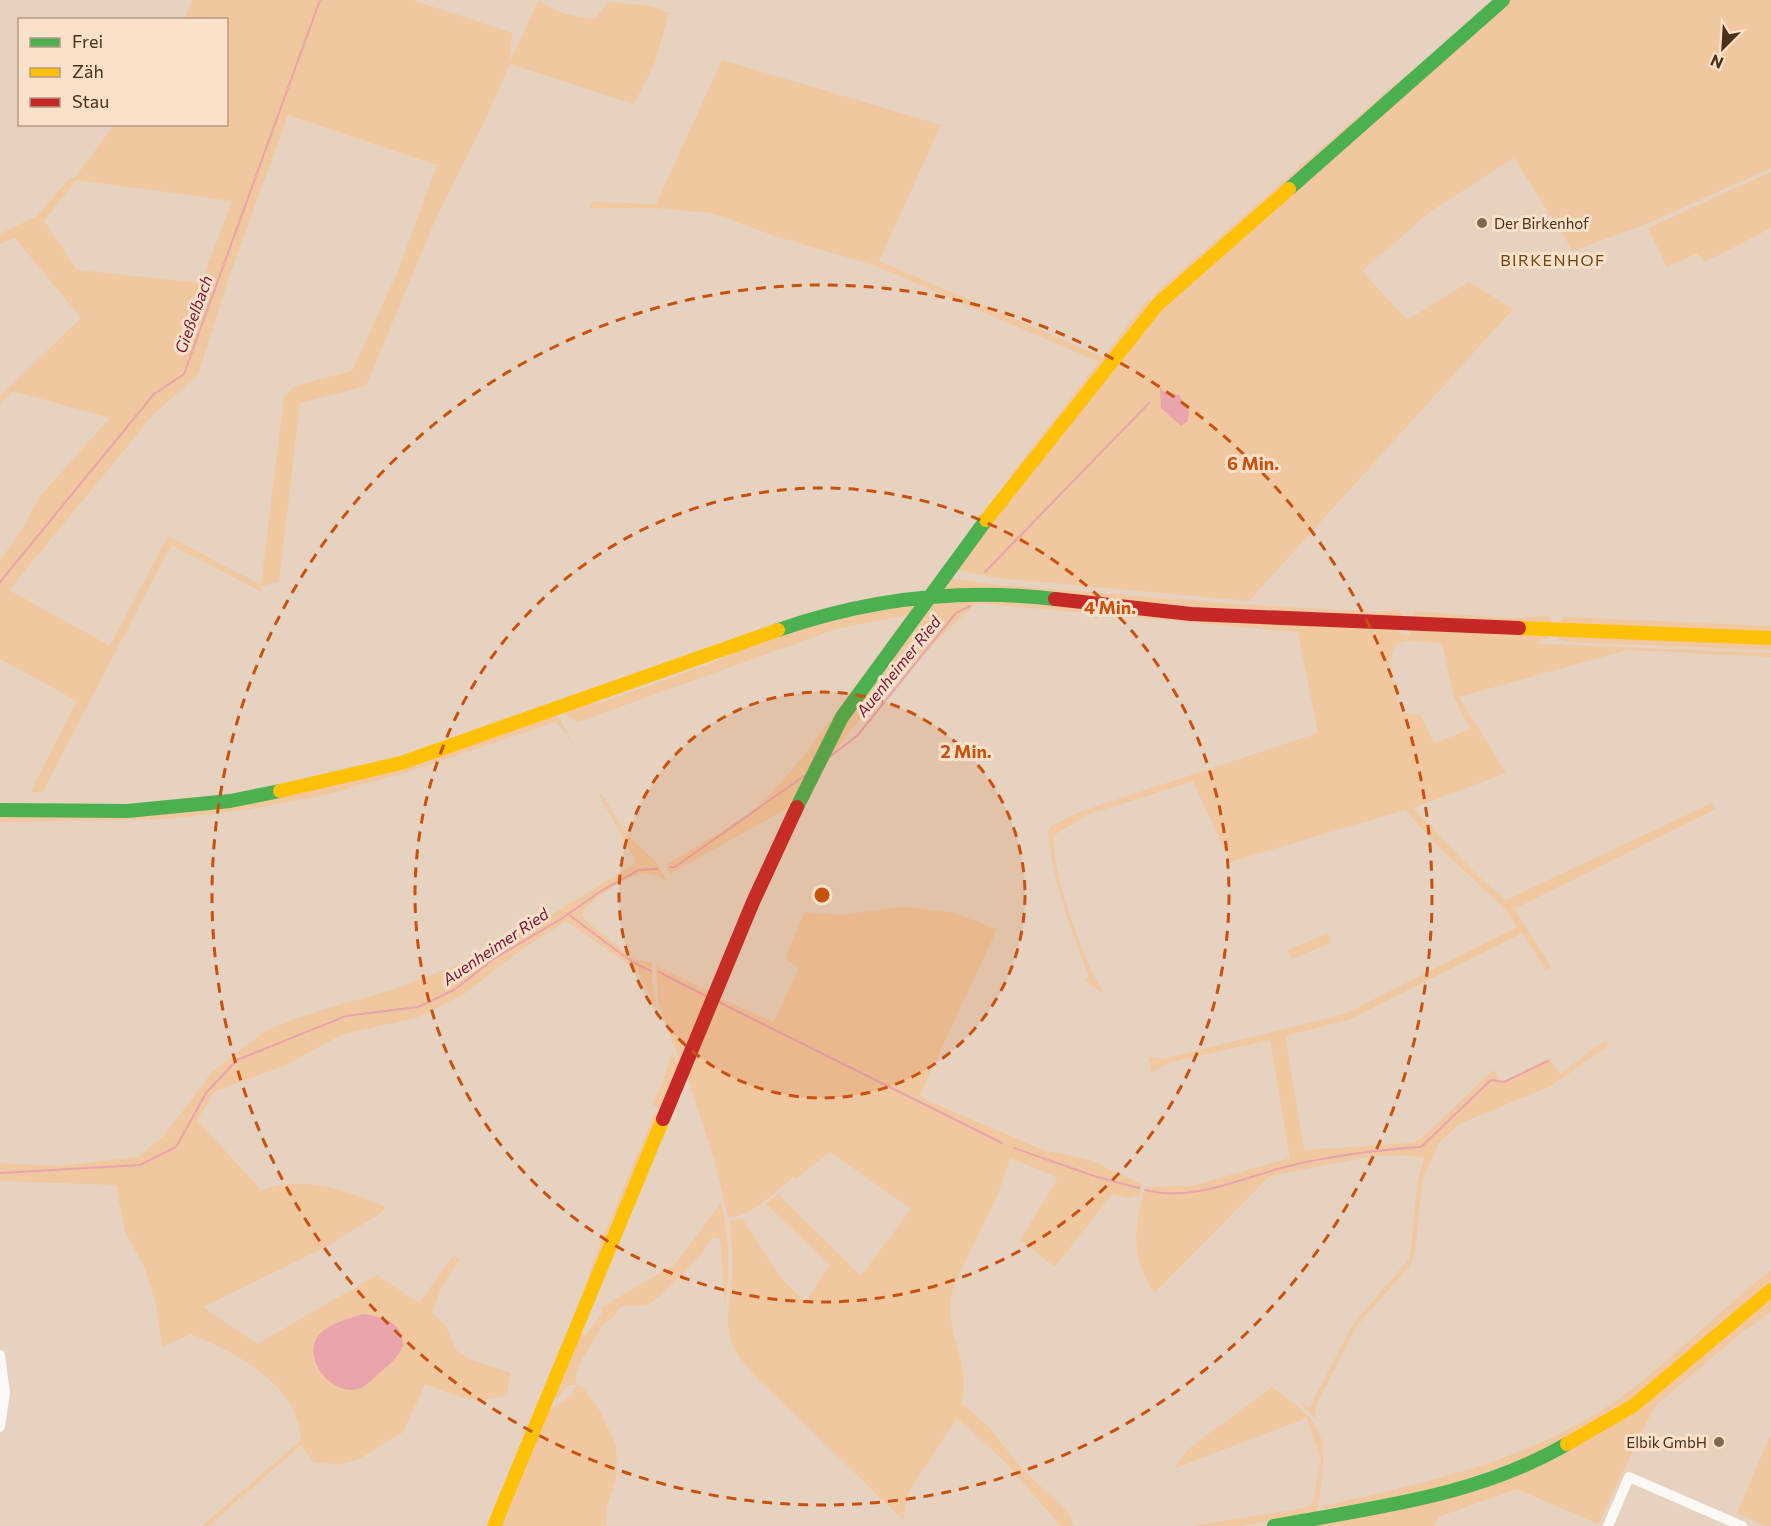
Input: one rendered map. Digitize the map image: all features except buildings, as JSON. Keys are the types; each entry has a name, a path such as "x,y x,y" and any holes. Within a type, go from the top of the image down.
{"street":[{"path":"494,1526 753,902 810,779 842,717 992,513 1158,304 1503,0"},
{"path":"0,810 127,811 230,801 331,782 401,763 809,619 931,595 1022,595 1202,614 1771,638"},
{"path":"1274,1526 1434,1496 1481,1484 1532,1464 1633,1406 1771,1290"},
{"path":"0,1355 5,1393 0,1427"},
{"path":"1608,1526 1629,1477 1742,1526"}],"shaded area":[{"path":"192,0 412,0 512,33 510,61 539,0 565,14 595,19 608,2 651,6 669,13 654,65 634,104 510,64 488,114 436,218 366,386 300,403 279,582 261,586 262,592 171,545 43,791 30,793 77,701 0,659 0,560 22,530 40,496 110,418 13,391 0,404 0,396 81,318 15,238 0,244 0,234 37,216 71,177 74,179 113,126 228,126 228,18 185,18","holes":["288,115 437,165 398,271 352,371 295,386 284,397 261,585 168,536 110,646 9,590 153,415 198,375 228,280","76,180 232,201 201,283 77,270 44,221"]},
{"path":"1507,0 1771,0 1771,168 1646,224 1573,251 1514,158 1431,211 1362,271 1407,320 1469,282 1513,309 1249,601 998,578 958,570 960,561 1174,293"},
{"path":"722,60 941,125 879,261 1103,357 1149,298 1153,302 1015,477 1011,475 1099,362 876,266 775,236 712,213 655,208 589,208 592,202 656,204"},
{"path":"1397,82 1397,88 1157,298 1153,295"},
{"path":"1771,172 1771,228 1705,262 1697,253 1667,267 1648,228"},
{"path":"1160,388 1165,392 1179,395 1189,412 1188,421 1181,426 1161,408"},
{"path":"950,578 990,584 1233,604 1377,612 1398,610 1404,614 1404,617 1197,607 944,588"},
{"path":"973,598 1400,629 1401,634 1410,635 1411,629 1548,635 1548,639 1540,639 1540,644 1771,653 1771,657 1627,650 1459,697 1506,773 1413,808 1478,876 1506,900 1712,803 1716,809 1514,909 1551,967 1546,970 1522,933 1351,1019 1285,1036 1304,1150 1413,1143 1422,1138 1493,1070 1500,1080 1504,1081 1549,1058 1560,1074 1605,1040 1609,1045 1551,1086 1459,1124 1439,1143 1423,1178 1415,1251 1411,1264 1357,1326 1316,1405 1315,1418 1301,1403 1310,1407 1353,1324 1410,1258 1417,1184 1424,1158 1404,1155 1367,1157 1270,1176 1154,1293 1141,1266 1136,1242 1138,1216 1145,1187 1192,1186 1290,1158 1270,1040 1171,1062 1151,1073 1149,1057 1163,1059 1345,1014 1517,927 1507,911 1439,847 1405,810 1230,862 1193,781 1087,815 1054,835 1057,869 1079,942 1106,995 1085,981 1089,976 1058,887 1048,831 1051,826 1079,812 1318,733 1298,632 977,603 932,645 867,712 811,786 855,701 930,600","holes":["1404,641 1442,643 1454,698 1471,729 1434,743 1421,716 1401,712 1389,665 1395,646"]},
{"path":"914,601 917,605 837,719 786,809 670,874 665,865 751,812 769,796 806,753 907,615 836,629 578,722 564,714 564,711 583,704 600,703 708,665 744,647 819,621"},
{"path":"1414,611 1508,618 1548,616 1552,623 1411,617"},
{"path":"1565,617 1771,626 1771,635 1562,625 1560,622"},
{"path":"1558,635 1771,643 1771,650 1572,642 1558,639"},
{"path":"557,714 577,750 556,722 411,771 325,795 245,810 167,819 0,822 0,815 217,807"},
{"path":"601,793 633,840 658,864 666,879 667,888 665,880 657,876 645,874 635,876 600,896 582,914 585,920 635,960 652,962 652,984 657,1010 638,971 566,921 521,950 464,994 416,1018 343,1034 284,1066 215,1091 197,1120 261,1190 293,1184 324,1186 385,1207 381,1213 329,1245 203,1307 257,1344 377,1275 419,1303 454,1255 460,1259 442,1286 432,1312 446,1327 457,1351 472,1360 511,1373 507,1395 483,1399 464,1398 425,1384 403,1432 359,1459 341,1464 314,1463 301,1445 209,1526 202,1526 301,1440 298,1420 289,1403 262,1373 208,1341 191,1334 162,1347 156,1304 144,1266 125,1232 116,1185 0,1181 0,1163 58,1166 138,1157 163,1137 212,1072 268,1029 321,1010 389,991 470,960 509,941 634,864 635,859 599,795","holes":["363,1314 390,1319 336,1385 317,1368 313,1355"]},
{"path":"904,907 951,912 997,929 919,1097 1043,1150 1090,1160 1142,1184 1140,1195 1128,1198 1112,1194 1055,1267 1020,1240 1057,1180 1055,1176 1010,1158 998,1194 954,1285 951,1317 963,1372 964,1387 961,1403 990,1428 1022,1469 1069,1513 1074,1526 1061,1526 1003,1460 957,1418 908,1493 903,1520 757,1378 744,1363 731,1340 728,1329 732,1266 730,1221 742,1218 781,1278 805,1302 830,1265 766,1204 778,1194 861,1276 911,1209 830,1152 796,1179 794,1176 754,1208 728,1217 715,1162 686,1072 718,998 774,1022 799,968 785,958 805,912 839,915"},
{"path":"1328,933 1331,943 1291,959 1288,950"},
{"path":"656,966 710,992 680,1063 658,1000"},
{"path":"672,1052 679,1067 662,1110 652,1104 663,1082"},
{"path":"655,1113 660,1116 573,1319 601,1242"},
{"path":"721,1203 728,1253 725,1303 720,1239 712,1237 700,1256 660,1296 648,1305 626,1306 618,1309 614,1317 604,1323 581,1361 575,1378 577,1384 584,1389 600,1411 616,1446 617,1474 607,1507 606,1526 496,1526 542,1416 571,1396 577,1385 569,1385 557,1398 551,1392 577,1333 586,1336 601,1315 602,1307 675,1264"},
{"path":"1771,1270 1771,1281 1640,1392 1595,1422 1534,1455 1425,1493 1324,1509 1323,1506 1440,1478 1552,1438 1587,1419 1641,1382"},
{"path":"1771,1295 1771,1312 1741,1333 1654,1407 1598,1524 1517,1489 1438,1517 1434,1526 1301,1526 1408,1508 1460,1494 1585,1441"},
{"path":"363,1314 384,1319 396,1326 400,1331 403,1346 393,1361 361,1388 350,1390 338,1387 320,1371 315,1361 313,1350 316,1339 324,1330 338,1322"},
{"path":"1272,1387 1306,1414 1321,1438 1323,1468 1318,1510 1315,1514 1237,1526 1192,1526 1305,1508 1313,1502 1321,1460 1307,1418 1175,1468 1188,1449"},
{"path":"1771,1434 1771,1526 1766,1526 1737,1513"}],"waterway":[{"name":"Gießelbach","path":"0,582 154,394 184,374 320,0"},
{"name":"Auenheimer Ried","path":"985,572 1149,403"},
{"name":"Auenheimer Ried","path":"828,758 857,736 956,613 970,606"},
{"name":"Auenheimer Ried","path":"670,867 675,867 804,776"},
{"name":"Auenheimer Ried","path":"0,1173 140,1165 176,1147 206,1093 237,1060 346,1016 418,1007 454,990 495,958 561,919 601,891 639,870 657,869"},
{"path":"568,914 632,962 651,971"},
{"path":"659,972 706,996"},
{"path":"719,1002 1002,1143"},
{"path":"1145,1190 1164,1193 1201,1191 1309,1161 1357,1153 1421,1147 1491,1080 1504,1082 1548,1061"},
{"path":"1014,1148 1097,1177 1139,1188"}],"traffic: fast":[{"path":"1289,189 1503,0"},
{"path":"797,807 842,717 986,520"},
{"path":"778,630 846,611 915,599 985,595 1055,599"},
{"path":"0,810 127,811 230,801 280,791"},
{"path":"1274,1526 1387,1506 1461,1488 1532,1462 1567,1444"}],"traffic: slow":[{"path":"986,520 1158,304 1289,189"},
{"path":"1519,628 1771,638"},
{"path":"280,791 401,763 778,630"},
{"path":"494,1526 663,1119"},
{"path":"1567,1444 1633,1406 1771,1290"}],"traffic: jam":[{"path":"1055,599 1191,614 1519,628"},
{"path":"663,1119 753,902 797,807"}],"place":[{"name":"Der Birkenhof","path":"1482,223"},
{"name":"Elbik GmbH","path":"1719,1442"}],"district":[{"name":"BIRKENHOF","path":"1553,259"}]}
